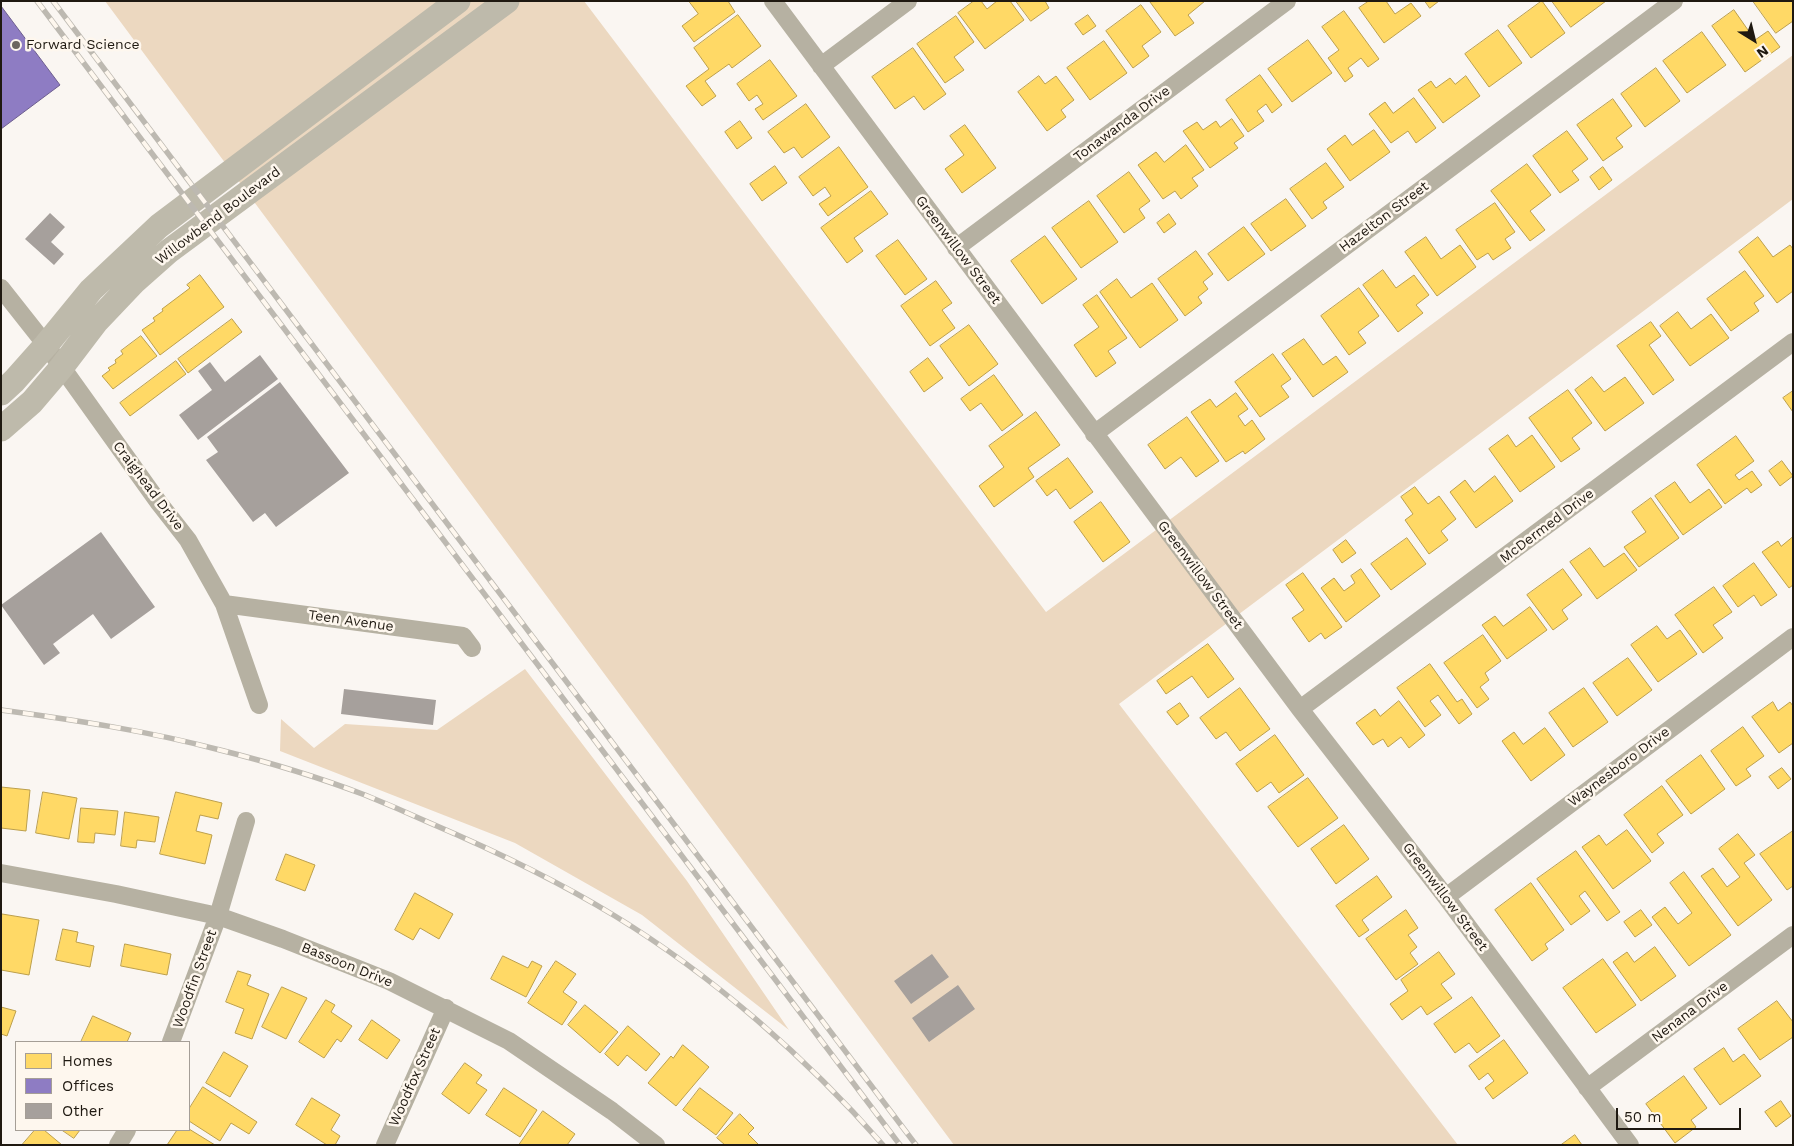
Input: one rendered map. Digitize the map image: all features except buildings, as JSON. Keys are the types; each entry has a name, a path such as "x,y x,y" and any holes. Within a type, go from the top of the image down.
{"main road":[{"name":"Willowbend Boulevard","path":"1,429 32,402 96,322 134,282 169,251 507,1"},
{"name":"Willowbend Boulevard","path":"1,393 46,345 90,290 158,226 452,6 463,32"}],"street":[{"name":"Greenwillow Street","path":"773,1 1300,709 1446,897 1630,1145"},
{"path":"821,66 908,1"},
{"name":"Tonawanda Drive","path":"956,248 1287,1"},
{"name":"Hazelton Street","path":"1094,434 1674,1"},
{"name":"Craighead Drive","path":"1,288 46,345 159,503 188,540 224,604 258,705"},
{"name":"McDermed Drive","path":"1300,709 1793,342"},
{"name":"Teen Avenue","path":"224,604 463,636 472,648"},
{"name":"Waynesboro Drive","path":"1446,897 1793,637"},
{"path":"218,916 246,821"},
{"name":"Bassoon Drive","path":"1,873 116,894 218,916 283,939 389,981 509,1041 612,1111 656,1145"},
{"name":"Woodfin Street","path":"171,1041 218,916"},
{"name":"Nenana Drive","path":"1587,1088 1793,935"},
{"name":"Woodfox Street","path":"385,1145 446,1008"},
{"path":"118,1145 127,1131"}],"shaded area":[{"path":"105,1 584,1 1046,612 1793,55 1793,199 1119,704 1458,1145 954,1145"},
{"path":"525,669 687,881 789,1030 642,915 515,843 280,751 281,719 314,748 345,724 437,730"}],"railway":[{"path":"37,1 900,1145"},
{"path":"53,1 916,1145"},
{"path":"1,710 139,732 193,743 275,765 365,795 454,833 524,866 570,890 652,939 723,992 791,1050 883,1145"}],"place":[{"name":"Forward Science","path":"16,45"}]}
